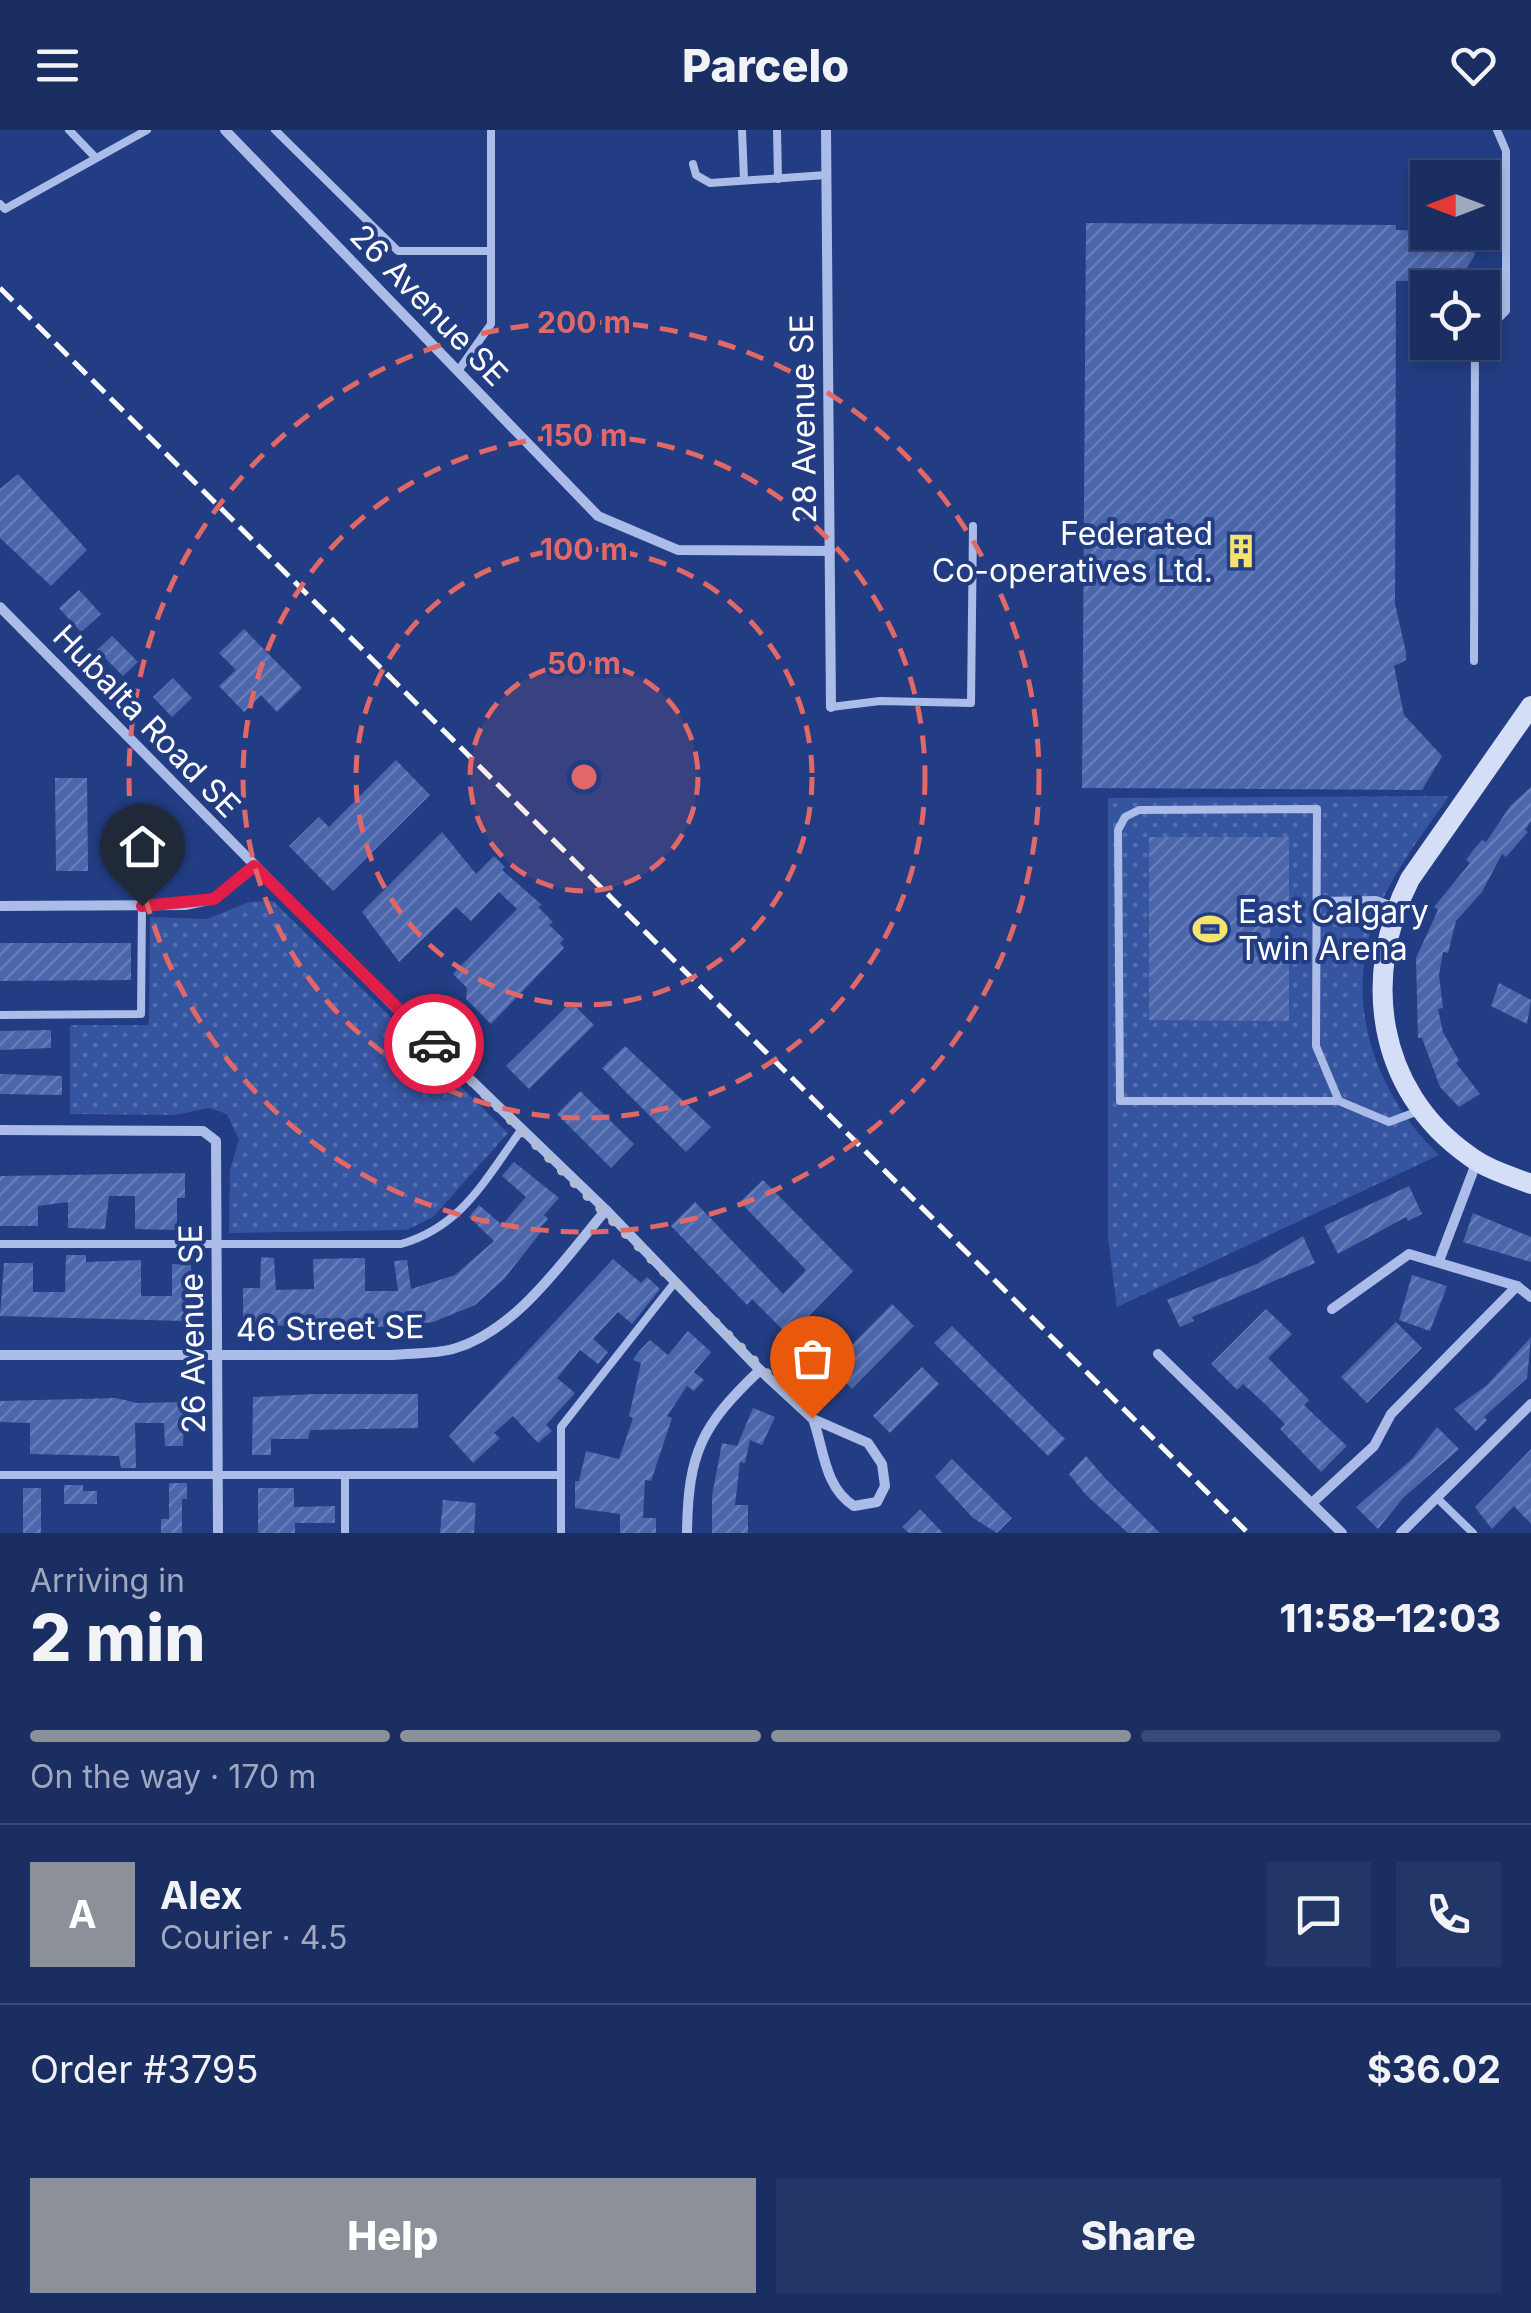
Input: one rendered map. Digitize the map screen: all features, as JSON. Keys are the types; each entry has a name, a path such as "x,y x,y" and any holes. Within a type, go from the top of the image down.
{"street":[{"name":"26 Avenue SE","path":"225,130 598,516 678,550 830,551"},
{"name":"28 Avenue SE","path":"826,130 831,707"},
{"name":"Hubalta Road SE","path":"0,607 254,866 606,1210 760,1370 812,1418 868,1443 882,1464 885,1486 877,1502 854,1506 840,1497 824,1463 812,1418"},
{"path":"1531,706 1410,880 1396,907 1380,983 1382,1020 1402,1081 1421,1110 1476,1161 1531,1184"},
{"path":"0,906 142,906 214,899 254,866"},
{"name":"26 Avenue SE","path":"0,1130 203,1130 216,1142 218,1533"},
{"path":"1439,1260 1476,1161"},
{"name":"46 Street SE","path":"0,1356 392,1355 454,1348 492,1330 538,1289 606,1210"},
{"path":"1332,1309 1409,1254 1516,1286 1531,1297"},
{"path":"1312,1502 1374,1446 1391,1414 1516,1286"},
{"path":"1158,1354 1342,1533"},
{"path":"687,1533 688,1481 715,1413 760,1370"},
{"path":"1401,1533 1531,1404"}],"lane":[{"path":"70,130 94,156"},
{"path":"0,204 5,209 94,156 147,130"},
{"path":"275,130 398,252 490,251"},
{"path":"458,371 492,324 490,130"},
{"path":"742,130 744,180"},
{"path":"777,130 778,179"},
{"path":"1497,130 1506,151 1506,312 1500,318"},
{"path":"693,164 696,176 710,182 826,175"},
{"path":"1474,360 1474,661"},
{"path":"831,707 880,701 971,704 973,526"},
{"path":"1339,1101 1316,1046 1317,809 1139,810 1125,817 1118,830 1120,1101 1339,1101 1389,1122 1421,1110"},
{"path":"1319,901 1376,900 1396,907"},
{"path":"0,1014 140,1014 142,906"},
{"path":"0,1244 401,1244 431,1236 457,1217 522,1129"},
{"path":"560,1533 561,1427 676,1282"},
{"path":"0,1475 561,1475"},
{"path":"345,1475 345,1533"},
{"path":"1437,1498 1473,1533"}],"shaded area":[{"path":"1449,796 1405,860 1377,912 1364,961 1363,992 1373,1052 1385,1080 1418,1132 1439,1155 1117,1307 1108,1238 1108,798"},
{"path":"273,901 508,1133 433,1217 407,1230 229,1233 230,1170 239,1140 227,1114 209,1108 175,1115 70,1114 70,1025 149,1025 150,917 207,919 249,902"}],"building":[{"name":"Federated Co-operatives Ltd.","path":"1086,223 1396,225 1396,230 1410,230 1410,250 1473,250 1475,255 1465,270 1410,270 1410,281 1396,281 1395,604 1406,660 1394,666 1404,715 1442,756 1422,790 1082,788"},
{"path":"18,474 87,550 51,586 0,538 0,489"},
{"path":"79,590 101,614 81,632 59,608"},
{"path":"244,629 302,688 277,712 261,695 244,712 219,686 236,670 219,653"},
{"path":"112,636 138,662 123,676 97,650"},
{"path":"173,678 192,698 172,717 153,697"},
{"path":"396,760 430,795 333,891 289,846 319,817 329,827"},
{"path":"55,778 87,778 88,871 56,871"},
{"path":"1531,787 1531,821 1525,830 1528,832 1506,857 1502,854 1482,892 1456,921 1448,953 1443,952 1439,975 1443,1008 1438,1009 1443,1032 1459,1061 1456,1063 1480,1094 1459,1107 1440,1087 1422,1038 1418,1038 1416,958 1438,910 1434,907 1470,863 1466,860 1474,849 1482,840 1486,842 1511,805"},
{"path":"442,832 476,874 494,856 505,867 502,870 542,905 538,907 553,922 549,925 564,939 560,943 564,948 491,1024 466,999 467,988 453,974 517,909 499,892 471,921 456,907 399,962 362,912"},
{"name":"East Calgary Twin Arena","path":"1149,837 1289,837 1289,916 1270,916 1270,942 1289,942 1289,1021 1149,1020"},
{"path":"0,943 131,943 131,980 0,981"},
{"path":"1499,983 1531,1000 1527,1024 1491,1006"},
{"path":"571,1002 594,1025 529,1089 506,1066"},
{"path":"51,1030 51,1048 0,1050 0,1031"},
{"path":"625,1046 711,1127 686,1152 602,1068"},
{"path":"0,1074 62,1076 62,1095 0,1094"},
{"path":"580,1091 634,1144 611,1168 557,1114"},
{"path":"514,1162 559,1198 544,1215 548,1219 538,1230 541,1232 504,1279 475,1305 433,1322 393,1327 243,1325 243,1288 260,1288 261,1257 274,1258 276,1290 314,1289 313,1259 365,1258 365,1291 398,1291 394,1261 407,1260 411,1289 455,1275 494,1241 469,1217 479,1205 502,1225 526,1197 502,1176"},
{"path":"185,1173 185,1198 177,1198 177,1230 135,1229 135,1196 109,1196 105,1229 68,1228 68,1202 38,1206 38,1226 0,1226 0,1176"},
{"path":"763,1180 853,1271 789,1336 752,1299 747,1305 671,1226 695,1202 783,1294 806,1270 740,1202"},
{"path":"1409,1186 1422,1214 1408,1221 1406,1217 1338,1254 1324,1226"},
{"path":"1473,1213 1531,1237 1531,1262 1463,1242"},
{"path":"1303,1236 1315,1263 1192,1317 1194,1321 1180,1327 1167,1300 1257,1264"},
{"path":"66,1255 86,1255 86,1262 141,1260 141,1296 172,1296 172,1264 191,1265 191,1284 185,1284 185,1321 0,1316 4,1263 33,1263 33,1292 65,1292"},
{"path":"613,1259 641,1283 647,1277 660,1289 632,1324 618,1312 593,1339 608,1352 598,1364 580,1350 557,1378 575,1393 546,1425 552,1431 538,1443 513,1416 494,1433 500,1438 473,1463 449,1436"},
{"path":"1412,1275 1447,1286 1430,1331 1399,1320"},
{"path":"892,1304 914,1326 852,1389 830,1367"},
{"path":"1266,1309 1292,1334 1268,1358 1309,1400 1304,1405 1347,1446 1321,1472 1280,1429 1285,1424 1265,1404 1243,1384 1237,1390 1211,1364"},
{"path":"1396,1322 1422,1348 1367,1403 1341,1377"},
{"path":"952,1326 1065,1439 1048,1456 934,1343"},
{"path":"688,1331 711,1352 694,1372 704,1380 694,1391 687,1386 667,1416 672,1418 651,1481 645,1480 643,1518 656,1518 656,1533 620,1533 620,1514 575,1508 575,1481 579,1481 586,1451 619,1459 633,1418 629,1416 641,1363 633,1360 640,1350 650,1340 668,1355"},
{"path":"1531,1337 1527,1378 1484,1417 1487,1420 1476,1431 1454,1409 1487,1385"},
{"path":"922,1367 939,1384 890,1433 873,1416"},
{"path":"418,1394 418,1428 310,1430 308,1439 271,1439 271,1455 252,1455 253,1397"},
{"path":"116,1398 137,1403 185,1402 183,1446 165,1446 164,1423 135,1423 136,1468 121,1468 119,1456 30,1454 30,1423 0,1422 0,1401"},
{"path":"753,1408 775,1417 762,1445 750,1440 745,1463 740,1462 735,1505 748,1505 748,1533 712,1533 712,1496 722,1443 737,1446"},
{"path":"1437,1427 1459,1449 1403,1498 1378,1529 1356,1507 1412,1459"},
{"path":"1531,1449 1531,1524 1514,1506 1492,1529 1475,1507"},
{"path":"1086,1456 1160,1533 1128,1533 1086,1495 1069,1474"},
{"path":"952,1459 1012,1518 997,1533 973,1518 935,1477"},
{"path":"169,1483 187,1483 187,1499 182,1499 182,1533 161,1533 161,1519 169,1519"},
{"path":"64,1485 83,1485 83,1491 97,1491 97,1504 64,1504"},
{"path":"23,1488 41,1488 41,1533 23,1533"},
{"path":"258,1488 294,1488 294,1507 335,1506 335,1523 295,1523 295,1533 258,1533"},
{"path":"443,1500 476,1503 474,1533 440,1533"},
{"path":"920,1509 943,1533 909,1533 902,1527"}],"railway":[{"path":"0,288 1248,1533"}],"way so far":[{"path":"434,1044 812,1418"}],"place":[{"name":"Federated Co-operatives Ltd.","path":"1241,551"},
{"name":"East Calgary Twin Arena","path":"1210,929"}],"route":[{"path":"142,906 214,899 254,866 434,1044"}]}
